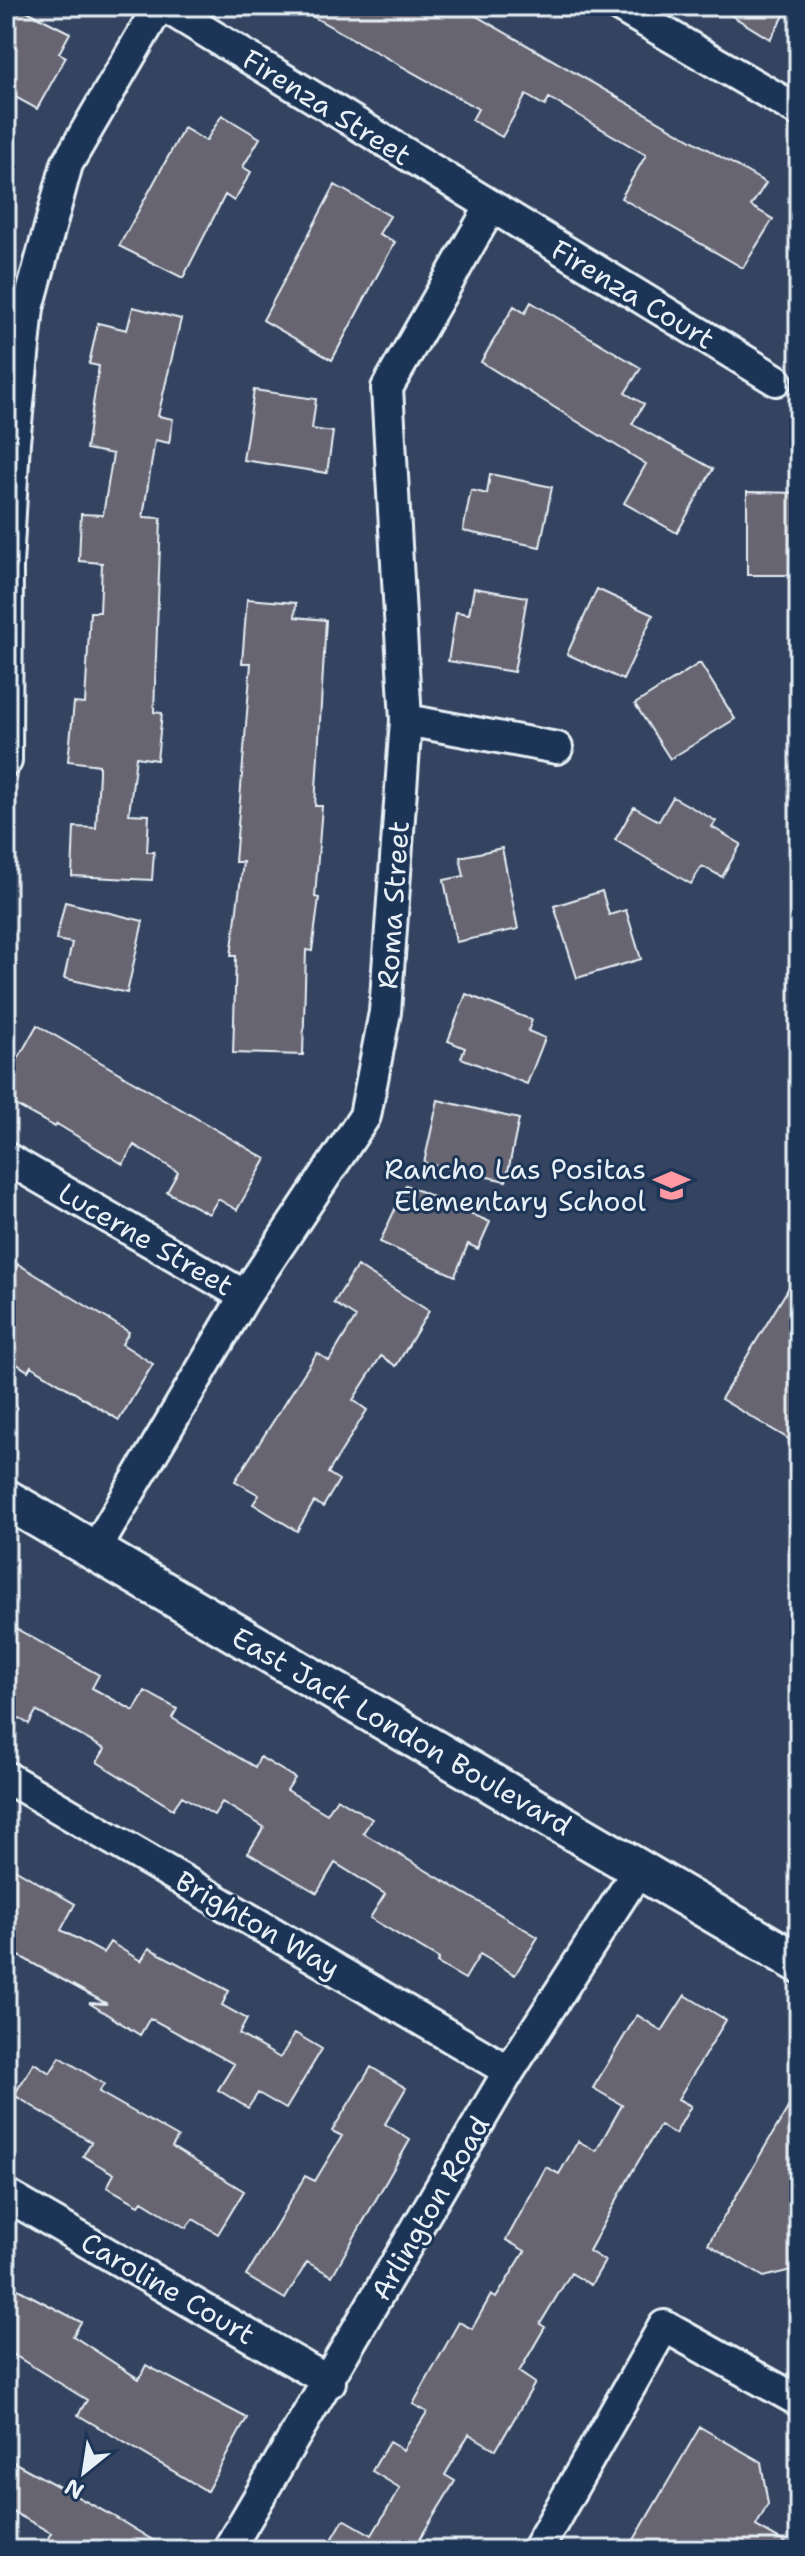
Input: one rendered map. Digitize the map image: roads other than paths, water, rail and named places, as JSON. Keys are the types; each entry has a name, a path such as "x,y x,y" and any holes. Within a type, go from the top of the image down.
{"main road":[{"name":"East Jack London Boulevard","path":"6,1499 799,1963"}],"street":[{"name":"Firenza Street","path":"161,6 490,208"},
{"path":"6,761 7,565 14,442 28,308 67,164 161,6"},
{"path":"619,6 799,111"},
{"name":"Firenza Court","path":"490,208 776,380"},
{"name":"Roma Street","path":"94,1552 245,1296 365,1116 385,1012 406,720 387,388 490,208"},
{"path":"406,720 557,748"},
{"name":"Lucerne Street","path":"6,1158 245,1296"},
{"name":"Brighton Way","path":"6,1777 509,2071"},
{"name":"Arlington Road","path":"228,2550 330,2382 509,2071 639,1869"},
{"name":"Caroline Court","path":"6,2195 330,2382"},
{"path":"537,2550 664,2326 799,2401"}],"place":[{"name":"Rancho Las Positas Elementary School","path":"672,1185"}]}
